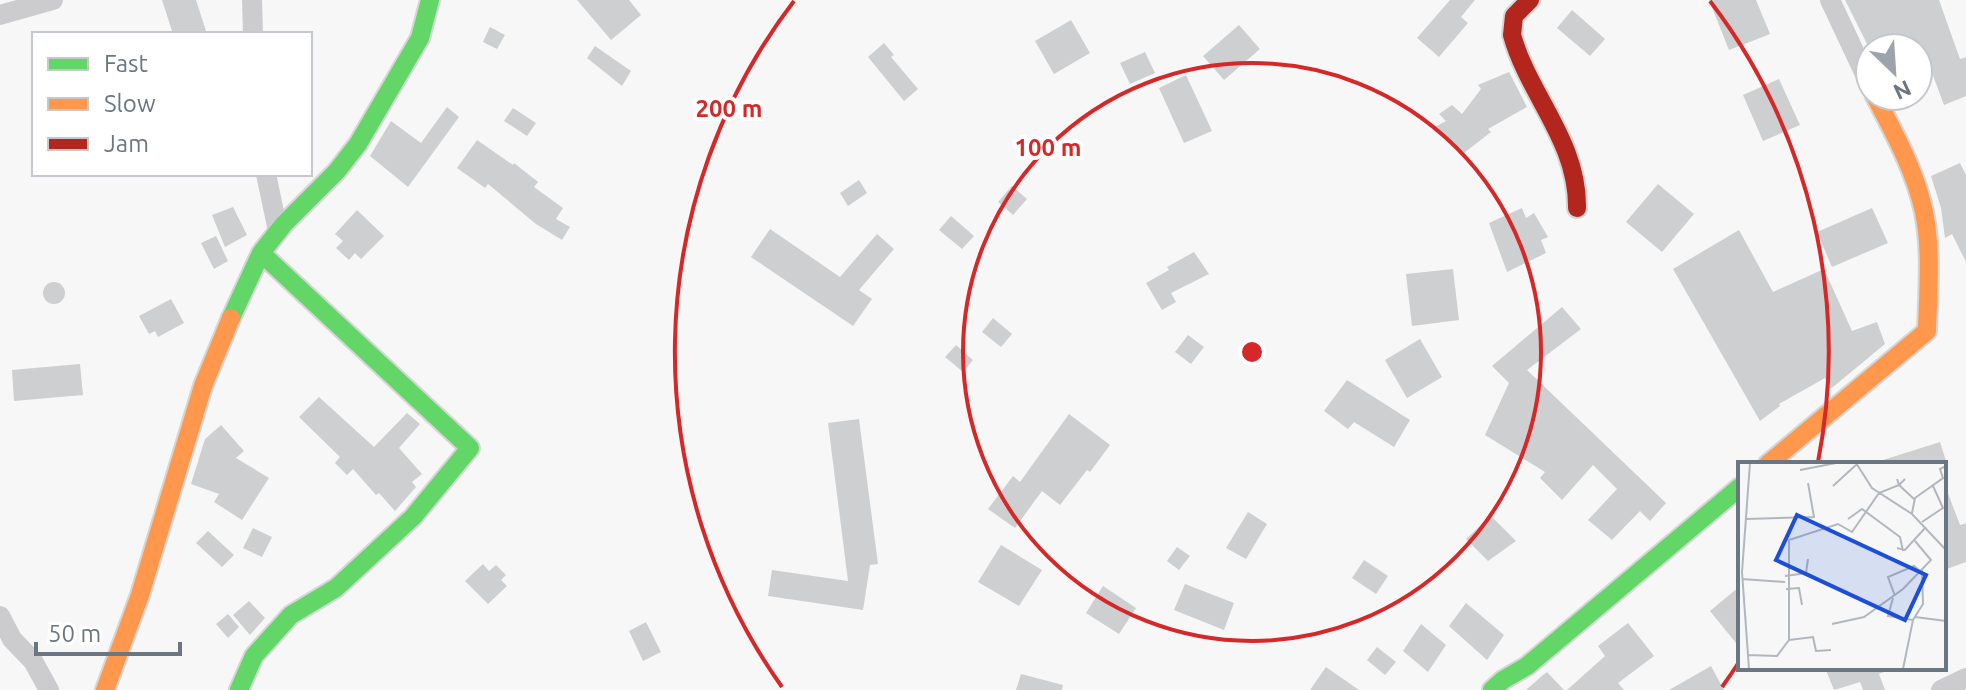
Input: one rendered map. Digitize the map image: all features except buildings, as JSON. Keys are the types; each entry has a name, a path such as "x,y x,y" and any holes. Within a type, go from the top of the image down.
{"street":[{"path":"0,15 53,0"},
{"path":"252,0 253,32"},
{"path":"105,690 140,595 203,386 261,253 358,144 420,38 430,0"},
{"path":"1530,0 1512,19 1511,32 1569,155 1577,181 1577,208"},
{"path":"1830,0 1854,51"},
{"path":"1770,462 1927,331 1924,212 1915,182 1882,112"},
{"path":"266,176 278,231"},
{"path":"239,690 254,656 291,615 336,588 413,517 470,448 261,253"},
{"path":"1492,690 1527,666 1738,489"},
{"path":"0,616 12,639 33,661 49,690"},
{"path":"1941,690 1966,678"}],"traffic: fast":[{"path":"231,318 261,253 358,144 420,38 430,0"},
{"path":"239,690 254,656 291,615 336,588 413,517 470,448 261,253"},
{"path":"1492,690 1527,666 1738,489"}],"traffic: slow":[{"path":"1770,462 1927,331 1929,256 1924,212 1910,167 1883,112"},
{"path":"105,690 140,595 203,386 231,318"}],"traffic: jam":[{"path":"1530,0 1514,16 1512,35 1529,78 1570,161 1577,208"}]}
